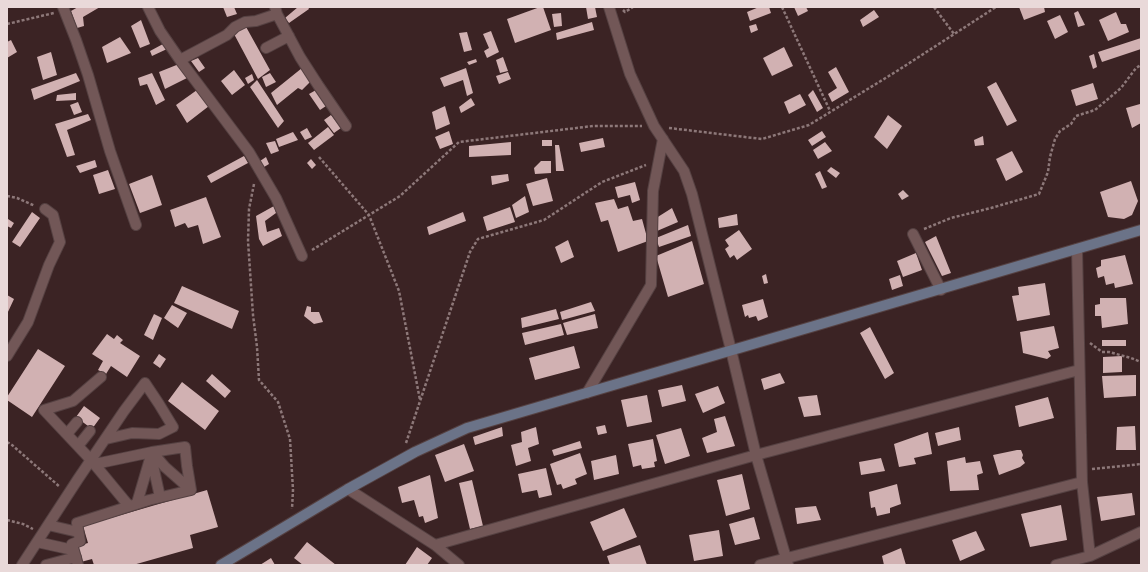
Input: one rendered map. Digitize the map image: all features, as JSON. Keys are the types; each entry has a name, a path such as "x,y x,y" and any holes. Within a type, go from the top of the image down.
{"street":[{"path":"148,7 160,31 180,60 249,152 276,198 302,256"},
{"path":"609,7 630,74 654,126 684,172 692,194 732,350 756,455 787,561"},
{"path":"64,9 88,75 110,151 136,225"},
{"path":"180,60 227,35 235,27 245,22 256,21 276,11 318,85 346,126"},
{"path":"266,48 289,36"},
{"path":"587,393 651,286 654,191 663,139"},
{"path":"7,356 28,322 49,265 60,242 53,215 45,209"},
{"path":"221,565 290,523 400,460 467,428 1141,230"},
{"path":"913,234 941,290"},
{"path":"1077,249 1082,482 1090,556"},
{"path":"435,545 756,455 1079,370"},
{"path":"101,377 73,401 44,410 133,505"},
{"path":"22,565 69,493 93,462 106,439 124,411 145,383 173,427 159,434 132,433 106,439"},
{"path":"67,434 77,422"},
{"path":"78,446 90,431"},
{"path":"93,462 185,447 191,490"},
{"path":"151,453 191,490"},
{"path":"151,453 160,498"},
{"path":"133,505 151,453"},
{"path":"760,565 787,561 1082,482"},
{"path":"348,489 435,545 459,565"},
{"path":"76,557 72,544 80,541 77,523 133,505 191,490"},
{"path":"48,525 78,532"},
{"path":"1056,565 1090,556 1141,532"},
{"path":"40,538 76,557"},
{"path":"46,565 76,557"}],"path":[{"path":"620,7 625,12 633,7"},
{"path":"782,7 830,111"},
{"path":"934,7 954,34"},
{"path":"302,256 400,196 459,142 593,126 654,126 762,139 809,124 898,71 996,7"},
{"path":"7,24 64,9"},
{"path":"913,234 951,218 997,207 1039,194 1048,172 1050,156 1055,139 1060,131 1071,124 1076,116 1095,110 1121,88 1136,68 1141,65"},
{"path":"319,157 369,215 398,291 420,400"},
{"path":"400,460 470,252 478,240 544,220 602,182 659,160"},
{"path":"258,168 249,209 248,241 253,315 259,380 278,402 290,439 293,490 290,523"},
{"path":"7,196 17,198 45,209"},
{"path":"1078,335 1102,352 1109,352 1141,362"},
{"path":"7,442 69,493"},
{"path":"1082,470 1141,464"},
{"path":"7,520 23,524 40,538"}],"building":[{"path":"78,7 100,7 83,17 84,26 77,28 71,11"},
{"path":"223,7 234,7 237,14 227,17"},
{"path":"298,7 308,7 309,9 289,23 285,18"},
{"path":"543,7 551,30 515,43 507,19"},
{"path":"586,7 595,7 597,17 588,19"},
{"path":"759,7 769,7 771,13 750,21 747,12"},
{"path":"794,7 806,7 808,11 798,16"},
{"path":"1019,7 1044,7 1045,12 1024,20"},
{"path":"874,10 879,17 863,27 860,20"},
{"path":"1078,11 1085,25 1078,27 1074,13"},
{"path":"1116,12 1121,24 1126,24 1129,32 1108,41 1099,20"},
{"path":"561,13 562,26 554,27 552,14"},
{"path":"1060,15 1068,32 1055,39 1047,21"},
{"path":"141,20 150,44 140,48 131,26"},
{"path":"592,22 594,30 557,40 556,33"},
{"path":"756,24 758,30 751,33 749,26"},
{"path":"245,25 270,70 258,79 234,34"},
{"path":"491,31 499,52 487,58 484,51 489,48 483,34"},
{"path":"467,32 472,50 464,52 459,33"},
{"path":"120,37 131,53 107,63 102,47"},
{"path":"1141,38 1141,49 1102,62 1098,52"},
{"path":"11,40 17,52 7,58 7,42"},
{"path":"163,44 167,49 152,56 150,51"},
{"path":"784,47 793,66 772,76 763,58"},
{"path":"51,52 57,75 43,80 37,57"},
{"path":"1094,54 1097,67 1093,69 1089,56"},
{"path":"503,57 508,71 500,73 496,60"},
{"path":"198,58 205,68 199,72 191,61"},
{"path":"476,59 477,62 469,65 467,62"},
{"path":"179,64 187,78 165,89 159,72"},
{"path":"836,67 849,92 832,102 828,94 837,88 828,72"},
{"path":"302,68 311,81 302,90 298,88 277,105 271,93"},
{"path":"466,68 473,93 467,96 463,80 444,87 440,78"},
{"path":"234,70 245,85 232,95 221,81"},
{"path":"508,72 511,79 499,84 496,76"},
{"path":"76,73 80,81 34,100 31,89"},
{"path":"152,73 165,100 156,105 147,84 140,86 138,78"},
{"path":"270,73 276,82 266,87 262,77"},
{"path":"252,74 254,80 248,84 245,78"},
{"path":"257,80 284,121 278,128 250,87"},
{"path":"996,82 1017,121 1007,126 987,87"},
{"path":"1093,83 1098,99 1076,106 1071,90"},
{"path":"197,90 209,106 187,123 176,105"},
{"path":"316,90 326,106 320,110 309,94"},
{"path":"813,90 823,108 817,112 808,95"},
{"path":"76,93 76,100 56,101 57,95"},
{"path":"800,94 806,105 789,114 784,102"},
{"path":"471,98 475,105 461,113 459,107"},
{"path":"78,102 82,112 74,115 70,105"},
{"path":"1140,104 1141,123 1132,128 1126,108"},
{"path":"445,106 450,124 436,130 432,112"},
{"path":"88,114 91,120 67,130 75,155 67,157 55,124"},
{"path":"331,115 341,128 334,133 324,120"},
{"path":"888,115 902,126 887,149 874,137"},
{"path":"328,127 334,135 314,150 308,143"},
{"path":"307,128 312,137 305,140 300,132"},
{"path":"449,131 453,144 440,149 435,137"},
{"path":"822,131 826,137 812,146 808,140"},
{"path":"293,132 298,140 279,147 276,139"},
{"path":"983,136 984,145 975,146 974,140"},
{"path":"603,138 605,147 581,152 579,143"},
{"path":"542,140 552,140 552,146 542,146"},
{"path":"275,141 279,151 271,154 266,143"},
{"path":"511,142 511,155 469,157 469,146"},
{"path":"825,142 832,151 818,159 813,150"},
{"path":"555,145 559,145 564,171 556,171"},
{"path":"1012,151 1023,172 1006,181 996,159"},
{"path":"244,156 248,163 211,183 207,176"},
{"path":"266,157 269,164 264,167 260,161"},
{"path":"311,159 316,165 312,169 307,163"},
{"path":"95,160 97,167 80,173 76,166"},
{"path":"541,161 551,161 551,173 535,174 534,168"},
{"path":"831,167 840,173 836,178 827,171"},
{"path":"108,170 115,189 99,194 93,175"},
{"path":"820,171 827,187 822,189 815,174"},
{"path":"508,174 509,181 492,185 491,176"},
{"path":"152,175 162,205 140,213 129,184"},
{"path":"547,178 553,201 533,206 526,184"},
{"path":"1131,181 1138,201 1132,215 1124,219 1108,217 1100,192"},
{"path":"635,182 640,200 632,203 630,195 618,198 615,187"},
{"path":"903,190 909,196 902,200 898,194"},
{"path":"525,196 529,212 516,218 512,205"},
{"path":"206,197 221,237 203,244 198,225 188,228 185,223 175,227 170,210"},
{"path":"614,199 618,209 628,206 633,221 642,219 648,241 618,252 608,220 601,222 595,203"},
{"path":"274,206 276,213 265,221 267,232 279,228 282,236 263,246 259,239 256,216"},
{"path":"510,207 515,222 487,231 483,217"},
{"path":"672,208 678,222 657,231 653,220"},
{"path":"32,212 40,218 20,247 12,242"},
{"path":"463,212 466,221 429,235 427,227"},
{"path":"737,214 738,225 719,228 718,218"},
{"path":"8,219 14,223 11,228 7,226"},
{"path":"688,225 691,236 659,247 656,238"},
{"path":"739,230 752,249 737,260 734,255 730,258 725,249 729,246 725,240"},
{"path":"936,236 951,273 942,276 925,242"},
{"path":"568,240 574,257 561,263 555,247"},
{"path":"692,241 704,284 668,297 656,256"},
{"path":"916,253 922,270 903,277 897,261"},
{"path":"1125,255 1133,284 1115,288 1114,283 1106,285 1104,276 1098,278 1096,268 1101,266 1101,260"},
{"path":"766,274 768,283 764,284 762,276"},
{"path":"900,275 903,286 892,290 889,279"},
{"path":"1045,283 1050,315 1017,321 1012,296 1019,295 1018,287"},
{"path":"182,286 239,311 232,329 174,303"},
{"path":"7,295 14,299 7,314"},
{"path":"1100,298 1126,298 1128,324 1102,328 1101,316 1095,316 1095,305 1100,304"},
{"path":"763,299 768,317 758,321 756,316 749,318 748,315 745,317 742,305"},
{"path":"591,302 595,311 562,320 560,312"},
{"path":"172,305 187,313 178,328 164,318"},
{"path":"307,306 311,307 311,312 319,312 323,322 314,324 304,316"},
{"path":"556,309 559,319 522,328 521,318"},
{"path":"154,314 162,318 153,340 144,335"},
{"path":"595,314 598,328 567,335 563,323"},
{"path":"561,324 564,335 525,345 522,333"},
{"path":"1054,326 1059,348 1048,351 1051,356 1047,359 1023,353 1020,332"},
{"path":"870,327 894,373 885,379 860,333"},
{"path":"107,334 114,339 117,335 123,340 120,343 140,356 127,377 111,366 106,374 98,370 103,361 92,354"},
{"path":"1102,340 1126,340 1126,346 1102,346"},
{"path":"574,346 580,368 535,380 529,358"},
{"path":"38,349 65,366 32,417 7,400 7,397"},
{"path":"159,354 166,359 160,368 153,363"},
{"path":"1122,356 1122,372 1103,373 1103,357"},
{"path":"780,373 785,383 764,390 761,379"},
{"path":"212,374 231,391 225,398 206,381"},
{"path":"1136,375 1136,396 1104,398 1102,376"},
{"path":"182,382 219,411 205,430 168,401"},
{"path":"682,385 686,401 662,407 658,390"},
{"path":"718,386 725,403 703,413 695,394"},
{"path":"647,395 652,422 627,427 621,400"},
{"path":"817,395 821,415 804,417 798,397"},
{"path":"1048,397 1054,418 1019,427 1015,406"},
{"path":"84,406 100,418 92,429 76,417"},
{"path":"725,416 735,446 707,453 702,438 717,432 714,419"},
{"path":"605,425 607,433 598,435 596,427"},
{"path":"1135,426 1136,450 1116,450 1117,427"},
{"path":"502,427 503,436 475,445 473,437"},
{"path":"536,427 539,444 528,448 531,461 516,466 511,445 522,442 521,432"},
{"path":"959,427 961,440 938,446 935,433"},
{"path":"681,428 690,456 665,464 656,435"},
{"path":"928,432 932,454 914,458 916,464 899,467 894,444"},
{"path":"653,439 657,461 654,462 655,467 642,469 641,465 633,467 628,444"},
{"path":"580,441 582,448 554,456 552,450"},
{"path":"464,444 474,471 445,482 435,455"},
{"path":"1021,450 1023,455 1022,458 1025,463 1020,467 999,475 993,455"},
{"path":"580,453 587,474 575,479 577,484 563,489 561,484 557,485 550,464"},
{"path":"616,455 619,474 594,480 591,461"},
{"path":"965,457 966,463 980,461 983,473 977,475 979,490 950,491 947,461"},
{"path":"881,458 885,471 861,475 859,462"},
{"path":"546,468 552,495 539,498 537,490 522,493 518,474"},
{"path":"742,474 750,509 726,516 717,480"},
{"path":"430,475 438,518 425,523 423,516 419,517 414,500 402,503 398,487"},
{"path":"472,480 483,526 470,529 459,483"},
{"path":"897,484 901,504 890,508 890,513 877,516 875,507 871,508 869,492"},
{"path":"207,490 218,527 190,535 193,548 133,565 94,565 92,559 81,562 77,546 88,543 83,526"},
{"path":"1132,493 1135,515 1101,521 1097,497"},
{"path":"1061,505 1067,540 1030,547 1021,514"},
{"path":"816,506 821,520 797,524 795,508"},
{"path":"624,508 637,537 603,551 590,522"},
{"path":"754,517 760,539 735,545 729,524"},
{"path":"719,530 723,556 694,561 689,535"},
{"path":"976,531 985,550 960,561 952,540"},
{"path":"307,542 336,565 303,565 294,558"},
{"path":"640,545 647,565 610,565 607,556"},
{"path":"417,547 432,558 427,565 405,565"},
{"path":"901,548 906,565 884,565 882,556"},
{"path":"271,558 275,565 260,565"}]}
